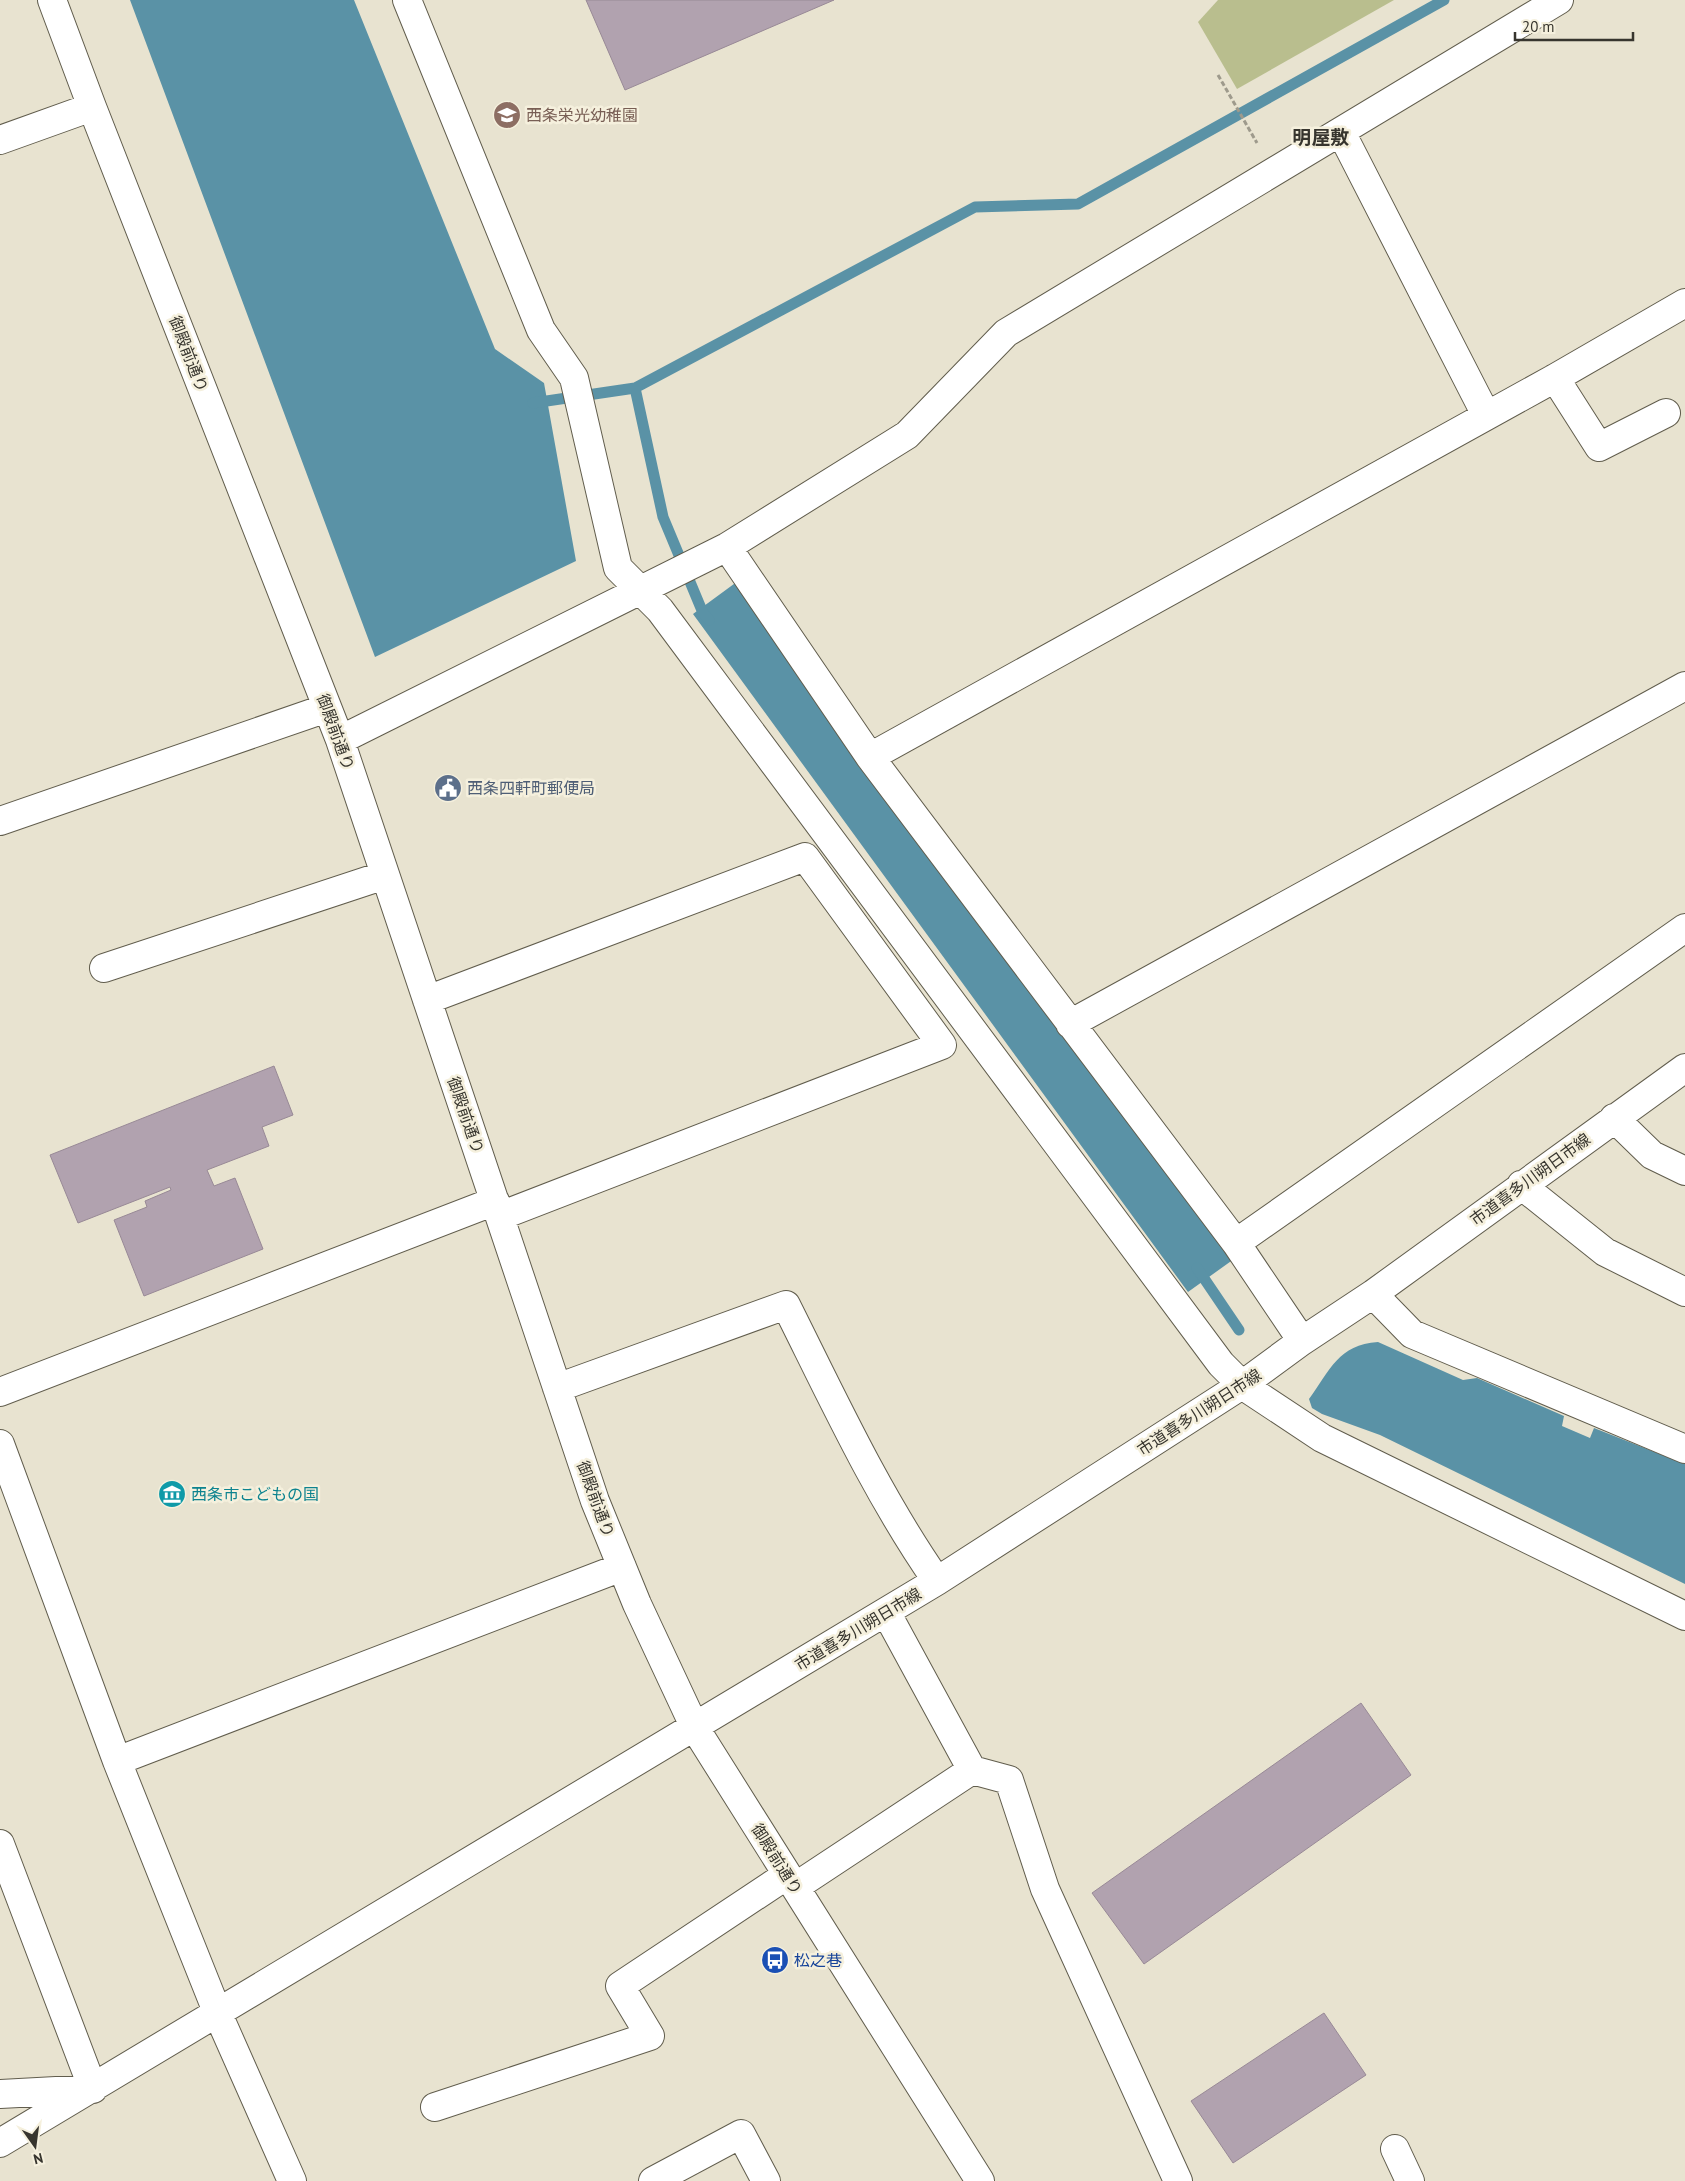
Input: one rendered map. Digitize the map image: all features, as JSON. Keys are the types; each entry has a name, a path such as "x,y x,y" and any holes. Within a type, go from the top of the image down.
{"street":[{"name":"御殿前通り","path":"52,0 92,107 340,740 595,1501 637,1604 694,1728 980,2181"},
{"path":"407,0 541,330 574,378 618,568 648,586 660,610 1221,1364 1242,1385 1322,1438 1685,1616"},
{"path":"340,740 727,547 907,435 1006,333 1559,0"},
{"path":"0,140 92,107"},
{"path":"1341,132 1486,415"},
{"path":"870,757 1555,378 1685,303"},
{"path":"1555,378 1599,447 1666,413"},
{"path":"727,547 870,757 1236,1243 1302,1341"},
{"path":"1070,1024 1685,686"},
{"path":"0,821 327,708"},
{"path":"0,1392 942,1045 805,857 427,1000"},
{"path":"104,968 385,875"},
{"path":"1236,1243 1685,928"},
{"name":"市道喜多川朔日市線","path":"0,2143 93,2089 937,1581 1242,1385 1302,1341 1373,1294 1685,1068"},
{"path":"1614,1118 1652,1155 1685,1171"},
{"path":"1521,1185 1605,1252 1685,1292"},
{"path":"1373,1294 1412,1334 1685,1449"},
{"path":"557,1388 786,1305 866,1465 905,1536 937,1581"},
{"path":"0,1444 10,1497 218,2014 292,2181"},
{"path":"117,1761 622,1566"},
{"path":"886,1612 972,1770 1009,1780 1045,1889 1178,2181"},
{"path":"435,2107 650,2036 620,1986 972,1770"},
{"path":"0,1844 93,2089 0,2094"},
{"path":"653,2181 741,2134 766,2181"},
{"path":"1395,2149 1410,2181"}],"path":[{"path":"1218,75 1228,96 1250,132"}],"green space":[{"path":"1218,0 1394,0 1237,89 1198,22"}],"water":[{"path":"130,0 354,0 495,349 544,383 576,561 375,657"},
{"path":"738,581 1234,1259 1188,1292 693,614"},
{"path":"1378,1342 1463,1380 1477,1378 1564,1416 1562,1426 1590,1438 1594,1428 1685,1464 1685,1584 1380,1435 1322,1414 1312,1408 1309,1399 1344,1353 1364,1344"}],"building":[{"path":"586,0 834,0 625,90"},
{"path":"274,1066 293,1115 262,1127 269,1146 207,1170 214,1186 235,1178 263,1249 144,1296 114,1220 147,1207 145,1201 171,1190 170,1187 78,1223 50,1155"},
{"path":"1361,1703 1411,1775 1144,1964 1092,1893"},
{"path":"1324,2013 1366,2075 1233,2163 1191,2101"}],"waterway":[{"path":"533,403 635,388 975,207 1078,204 1444,0"},
{"path":"635,388 663,517 703,613 709,620"},
{"path":"1197,1268 1239,1330"}],"place":[{"name":"西条栄光幼稚園","path":"507,115"},
{"name":"西条四軒町郵便局","path":"448,788"},
{"name":"西条市こどもの国","path":"172,1494"},
{"name":"松之巷","path":"775,1960"}],"district":[{"name":"明屋敷","path":"1321,137"}]}
